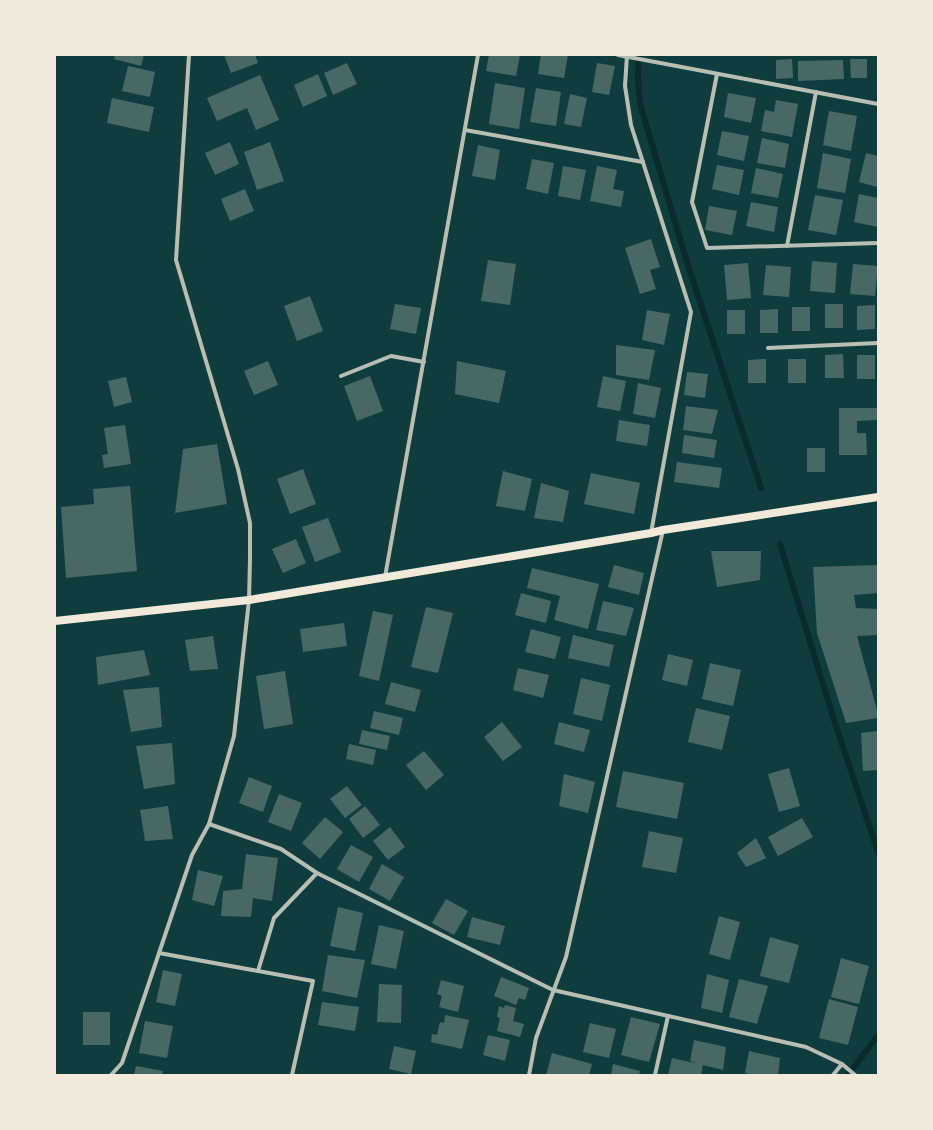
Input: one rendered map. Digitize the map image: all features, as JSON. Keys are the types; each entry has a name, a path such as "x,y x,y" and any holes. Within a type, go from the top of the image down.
{"main road":[{"path":"55,621 249,600 664,530 878,497"}],"street":[{"path":"111,1075 122,1063 192,855 209,824 234,736 249,600 250,523 238,469 176,260 189,55"},
{"path":"385,577 478,55"},
{"path":"618,55 878,104"},
{"path":"627,56 625,86 631,125 692,312 651,533"},
{"path":"717,74 692,202 706,248 878,243"},
{"path":"787,246 816,92"},
{"path":"465,130 643,162"},
{"path":"768,348 878,343"},
{"path":"341,376 391,356 424,362"},
{"path":"529,1075 536,1038 566,957 664,530"},
{"path":"209,824 281,849 317,873 553,990 806,1047 843,1065 855,1075"},
{"path":"258,971 274,918 317,873"},
{"path":"159,953 313,981 292,1075"},
{"path":"655,1075 668,1016"},
{"path":"833,1075 843,1065"}],"building":[{"path":"115,55 144,55 141,66 114,59"},
{"path":"224,55 255,55 258,63 231,73"},
{"path":"489,55 520,55 516,76 486,71"},
{"path":"541,55 568,55 564,78 538,74"},
{"path":"792,59 793,78 776,79 776,60"},
{"path":"850,59 867,59 867,78 851,78"},
{"path":"843,60 844,79 798,81 798,61"},
{"path":"347,63 357,84 333,95 324,73"},
{"path":"597,63 615,66 609,95 592,92"},
{"path":"128,66 155,72 150,97 122,91"},
{"path":"318,74 327,96 303,107 294,85"},
{"path":"260,75 279,120 256,130 247,108 217,121 207,98"},
{"path":"495,83 525,88 519,129 489,124"},
{"path":"536,88 561,92 556,126 530,122"},
{"path":"728,93 756,98 751,123 724,117"},
{"path":"570,94 587,98 581,127 564,124"},
{"path":"112,98 154,107 149,132 107,123"},
{"path":"776,100 798,104 792,137 761,131 765,110 774,112"},
{"path":"829,111 857,116 851,151 823,145"},
{"path":"722,131 749,136 744,161 717,155"},
{"path":"762,138 789,144 785,168 757,163"},
{"path":"230,142 239,164 215,175 205,153"},
{"path":"270,142 284,181 257,190 244,152"},
{"path":"478,145 500,150 495,180 472,176"},
{"path":"823,153 851,159 845,193 817,188"},
{"path":"866,153 878,156 877,187 859,182"},
{"path":"532,159 554,163 548,194 526,189"},
{"path":"717,165 744,170 739,195 712,189"},
{"path":"563,166 586,170 580,200 558,196"},
{"path":"597,166 617,170 613,189 624,191 621,207 590,201"},
{"path":"756,168 783,174 778,198 751,193"},
{"path":"245,189 254,211 230,221 221,199"},
{"path":"859,194 878,198 878,227 854,222"},
{"path":"815,195 843,200 836,235 808,230"},
{"path":"751,202 778,207 774,232 746,226"},
{"path":"709,206 737,211 732,235 705,230"},
{"path":"651,239 660,267 650,270 656,289 640,294 625,248"},
{"path":"488,260 516,264 510,305 481,301"},
{"path":"812,261 837,263 835,293 810,291"},
{"path":"748,263 751,298 727,300 724,265"},
{"path":"853,264 878,266 875,296 850,294"},
{"path":"766,265 791,267 789,297 763,295"},
{"path":"310,296 323,331 297,341 284,306"},
{"path":"395,304 421,308 416,334 390,329"},
{"path":"825,304 843,304 843,328 825,328"},
{"path":"875,305 875,329 857,330 857,306"},
{"path":"792,307 810,307 810,331 792,331"},
{"path":"778,309 778,333 760,333 760,310"},
{"path":"647,310 670,314 664,345 642,340"},
{"path":"727,310 745,310 745,334 727,334"},
{"path":"616,345 655,350 649,380 616,375"},
{"path":"843,354 844,378 825,378 825,355"},
{"path":"857,355 875,355 875,379 857,379"},
{"path":"766,359 766,383 748,383 748,360"},
{"path":"788,359 806,359 806,383 788,383"},
{"path":"268,361 278,385 254,395 244,371"},
{"path":"457,361 506,371 499,403 455,394"},
{"path":"687,372 708,374 705,398 684,395"},
{"path":"370,376 383,411 357,421 344,386"},
{"path":"603,376 626,381 620,411 597,407"},
{"path":"126,377 132,402 114,407 108,381"},
{"path":"638,383 661,388 655,418 633,414"},
{"path":"686,406 718,410 712,434 683,430"},
{"path":"839,408 878,408 878,420 857,421 857,433 866,433 867,455 839,455"},
{"path":"619,420 650,425 647,446 616,441"},
{"path":"125,425 131,464 104,468 102,455 108,454 104,428"},
{"path":"684,435 717,440 714,458 682,453"},
{"path":"217,444 227,504 175,513 183,449"},
{"path":"807,448 825,448 825,472 807,472"},
{"path":"677,462 722,468 719,488 674,482"},
{"path":"303,469 316,504 290,514 277,479"},
{"path":"503,471 532,479 525,511 496,506"},
{"path":"591,473 640,483 634,514 584,504"},
{"path":"541,483 569,491 563,522 534,518"},
{"path":"130,486 137,571 66,578 61,507 94,504 93,489"},
{"path":"328,518 341,552 315,562 302,527"},
{"path":"296,539 306,563 283,573 272,549"},
{"path":"711,551 761,551 760,580 717,587"},
{"path":"614,565 644,573 639,595 608,587"},
{"path":"878,565 878,593 854,595 856,608 878,609 878,635 857,636 878,718 846,723 817,633 813,567"},
{"path":"532,568 599,584 588,629 554,620 560,596 527,588"},
{"path":"521,593 551,601 546,623 515,615"},
{"path":"603,601 634,608 626,636 596,630"},
{"path":"426,607 453,613 438,673 411,667"},
{"path":"373,611 393,615 379,681 359,676"},
{"path":"344,623 347,646 303,652 300,629"},
{"path":"531,629 561,637 555,659 525,652"},
{"path":"573,635 614,645 609,667 568,658"},
{"path":"213,636 218,669 190,671 185,640"},
{"path":"144,650 150,675 98,685 96,657"},
{"path":"668,654 693,660 687,686 662,680"},
{"path":"710,663 741,670 733,706 702,699"},
{"path":"518,668 549,675 543,698 513,690"},
{"path":"285,671 293,724 264,729 256,676"},
{"path":"581,678 610,685 602,721 573,714"},
{"path":"391,682 421,690 415,712 385,704"},
{"path":"159,687 162,727 131,732 123,690"},
{"path":"696,708 730,716 722,750 688,742"},
{"path":"374,711 403,718 399,735 370,728"},
{"path":"502,722 522,747 503,761 484,737"},
{"path":"559,722 590,730 584,752 554,744"},
{"path":"362,730 390,736 387,750 359,744"},
{"path":"878,731 878,770 863,771 861,733"},
{"path":"172,743 175,784 144,789 136,746"},
{"path":"349,744 376,750 373,765 346,759"},
{"path":"424,751 444,775 426,790 406,765"},
{"path":"789,768 800,806 779,812 768,774"},
{"path":"623,771 684,783 677,819 616,807"},
{"path":"564,774 595,782 588,813 559,806"},
{"path":"249,777 272,786 263,812 239,803"},
{"path":"347,786 362,805 345,818 330,799"},
{"path":"279,794 302,803 291,831 268,822"},
{"path":"168,806 173,839 145,841 140,810"},
{"path":"365,806 380,825 363,838 349,819"},
{"path":"325,817 343,832 320,859 302,843"},
{"path":"802,818 813,837 778,856 768,837"},
{"path":"390,827 405,847 388,860 373,841"},
{"path":"649,831 683,838 676,873 642,867"},
{"path":"756,838 766,858 746,867 737,853"},
{"path":"351,845 373,857 359,882 337,869"},
{"path":"246,854 278,858 272,901 253,898 251,917 221,916 223,891 242,889"},
{"path":"382,864 404,877 390,901 369,889"},
{"path":"198,870 223,876 214,906 192,900"},
{"path":"446,899 468,911 454,935 432,923"},
{"path":"338,907 363,913 355,951 330,946"},
{"path":"719,916 740,922 730,960 709,954"},
{"path":"472,917 505,926 500,945 467,937"},
{"path":"379,925 404,931 396,969 371,964"},
{"path":"770,937 799,945 789,983 760,976"},
{"path":"328,955 365,960 357,998 322,991"},
{"path":"841,958 869,966 859,1004 831,997"},
{"path":"163,970 182,974 175,1006 156,1002"},
{"path":"707,974 729,980 722,1013 701,1008"},
{"path":"501,977 529,988 525,1000 519,998 516,1005 494,996"},
{"path":"739,979 768,986 757,1024 729,1017"},
{"path":"441,980 464,986 458,1012 439,1007 442,996 437,994"},
{"path":"379,984 402,985 401,1023 377,1022"},
{"path":"829,999 858,1007 848,1045 819,1038"},
{"path":"322,1002 359,1007 355,1031 318,1025"},
{"path":"505,1005 516,1008 513,1021 524,1024 520,1037 497,1031 500,1018 497,1017 499,1006 504,1008"},
{"path":"83,1012 110,1012 110,1045 83,1045"},
{"path":"445,1015 469,1020 462,1049 431,1042 432,1034 437,1035 440,1022 444,1023"},
{"path":"631,1017 660,1024 649,1062 621,1055"},
{"path":"145,1021 173,1026 167,1058 139,1053"},
{"path":"590,1023 616,1029 609,1058 583,1052"},
{"path":"488,1035 510,1040 505,1061 483,1055"},
{"path":"694,1040 726,1047 723,1070 703,1065 701,1075 668,1075 672,1058 699,1064 690,1061"},
{"path":"394,1046 416,1051 411,1074 389,1069"},
{"path":"749,1051 780,1058 778,1075 754,1075 745,1073"},
{"path":"552,1053 592,1064 589,1075 546,1075"},
{"path":"613,1064 640,1071 639,1075 611,1075"},
{"path":"136,1066 163,1071 162,1075 134,1075"}],"waterway":[{"path":"639,55 638,77 640,104 687,262 761,488"},
{"path":"780,544 835,723 878,852"},
{"path":"848,1075 878,1035"}]}
